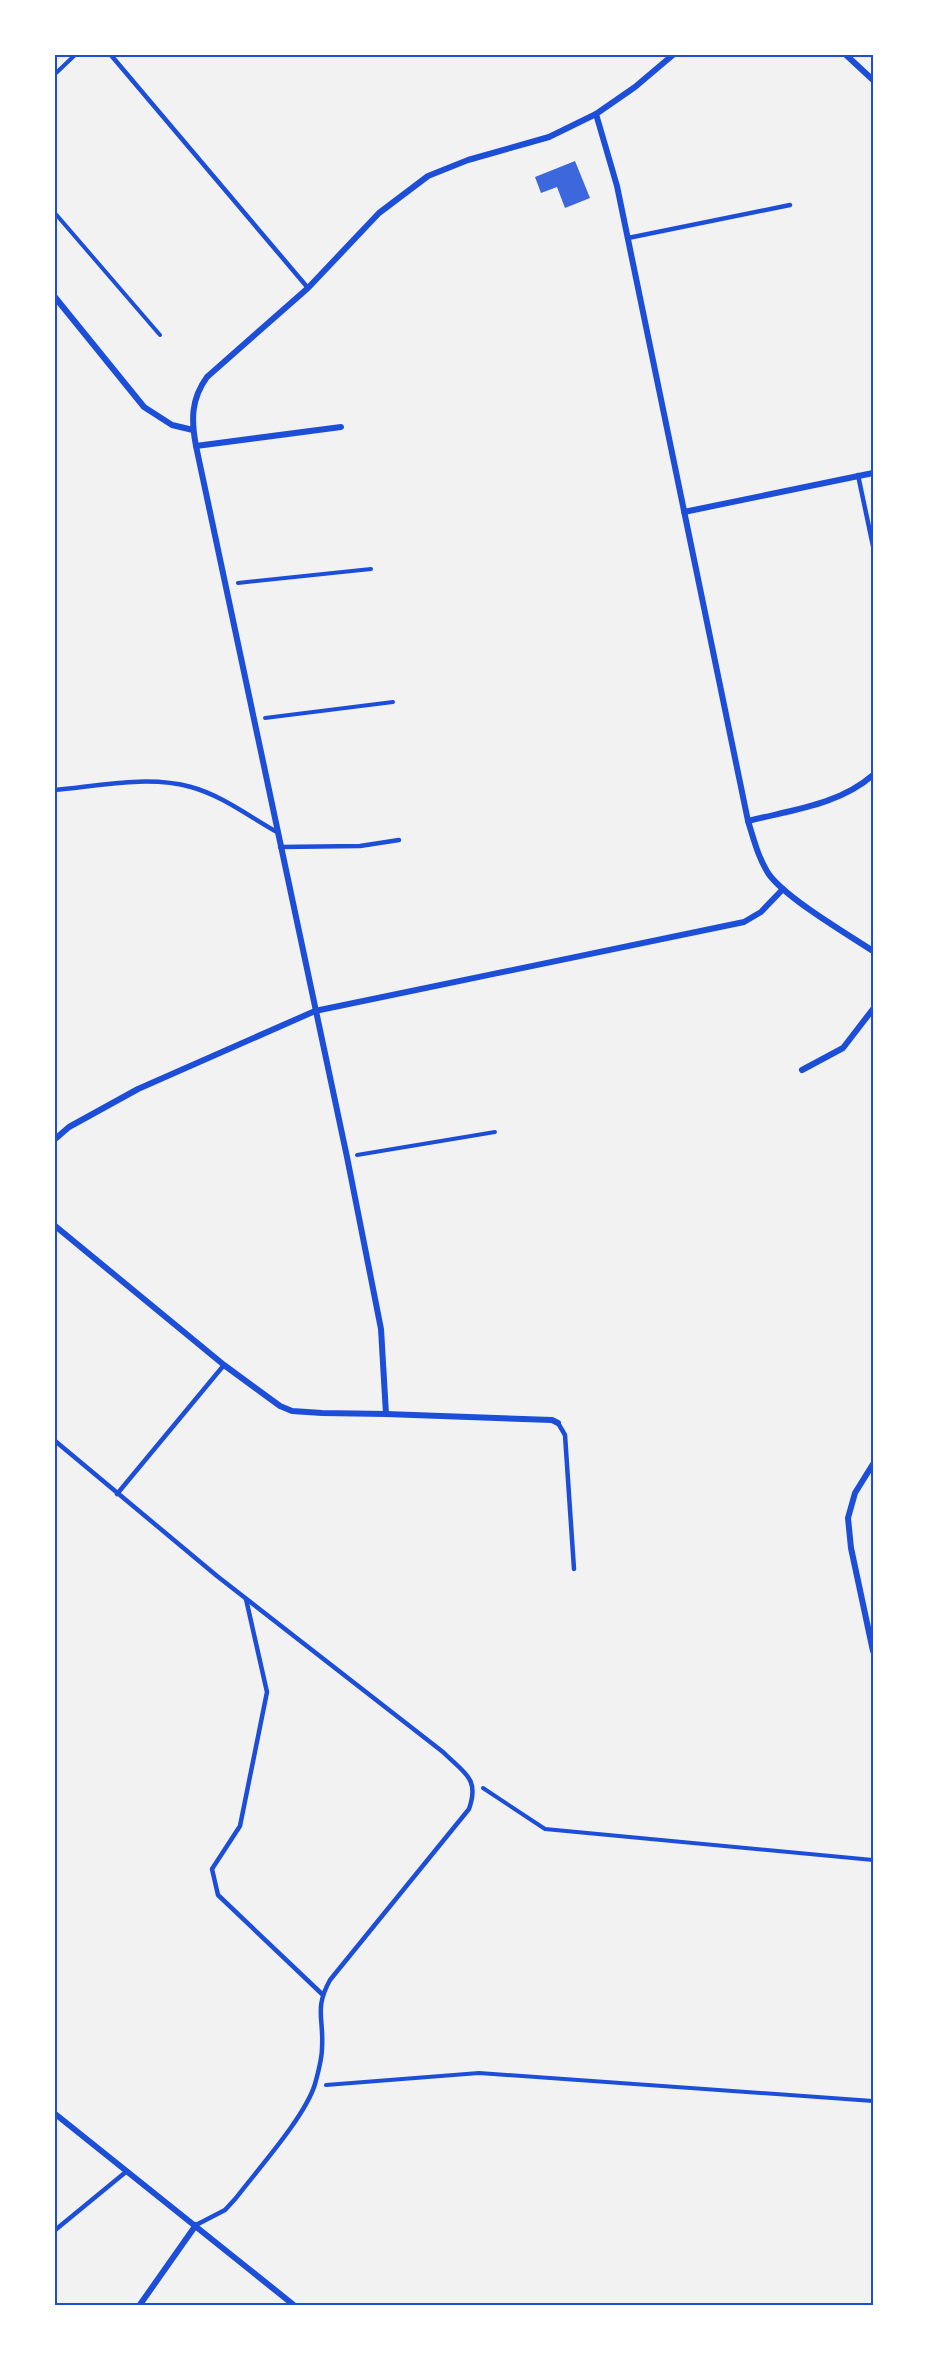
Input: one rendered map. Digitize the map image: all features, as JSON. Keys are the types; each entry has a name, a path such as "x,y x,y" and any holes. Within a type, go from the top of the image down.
{"street":[{"path":"386,1414 381,1329 347,1157 196,446 193,430 194,404 199,388 207,377 308,288 379,213 428,176 468,160 549,137 596,114 635,87 674,54"},
{"path":"845,54 873,81"},
{"path":"596,114 617,186 748,821 758,855 770,875 783,889 873,951"},
{"path":"54,296 144,407 157,418 172,425 193,430"},
{"path":"196,446 341,427"},
{"path":"684,512 873,473"},
{"path":"748,821 840,798 873,775"},
{"path":"54,1140 69,1127 138,1089 315,1011 744,922 761,912 783,889"},
{"path":"802,1070 843,1048 873,1009"},
{"path":"54,1225 224,1365 280,1406 291,1411 552,1420 558,1423"},
{"path":"873,1464 855,1492 848,1518 851,1548 873,1651"},
{"path":"56,2117 196,2225 295,2306"},
{"path":"139,2306 196,2225"}],"lane":[{"path":"110,54 308,288"},
{"path":"628,238 790,205"},
{"path":"858,476 873,546"},
{"path":"54,790 134,783 177,784 210,794 277,832"},
{"path":"280,847 360,846 399,840"},
{"path":"117,1494 224,1365"},
{"path":"558,1423 565,1435 574,1569"},
{"path":"54,1440 246,1599 443,1752 473,1781 474,1790 469,1809 330,1980 322,1994 320,2005 322,2047 314,2086 302,2111 225,2210 196,2225"},
{"path":"246,1599 267,1692 240,1826 212,1869 218,1895 322,1994"},
{"path":"54,2231 127,2171"}],"path":[{"path":"54,75 76,54"},
{"path":"54,212 160,334"},
{"path":"226,585 371,569"},
{"path":"254,719 393,702"},
{"path":"347,1157 495,1132"},
{"path":"473,1781 545,1829 873,1860"},
{"path":"314,2086 478,2073 873,2101"}],"building":[{"path":"575,161 590,198 565,208 557,187 541,193 535,177"}]}
